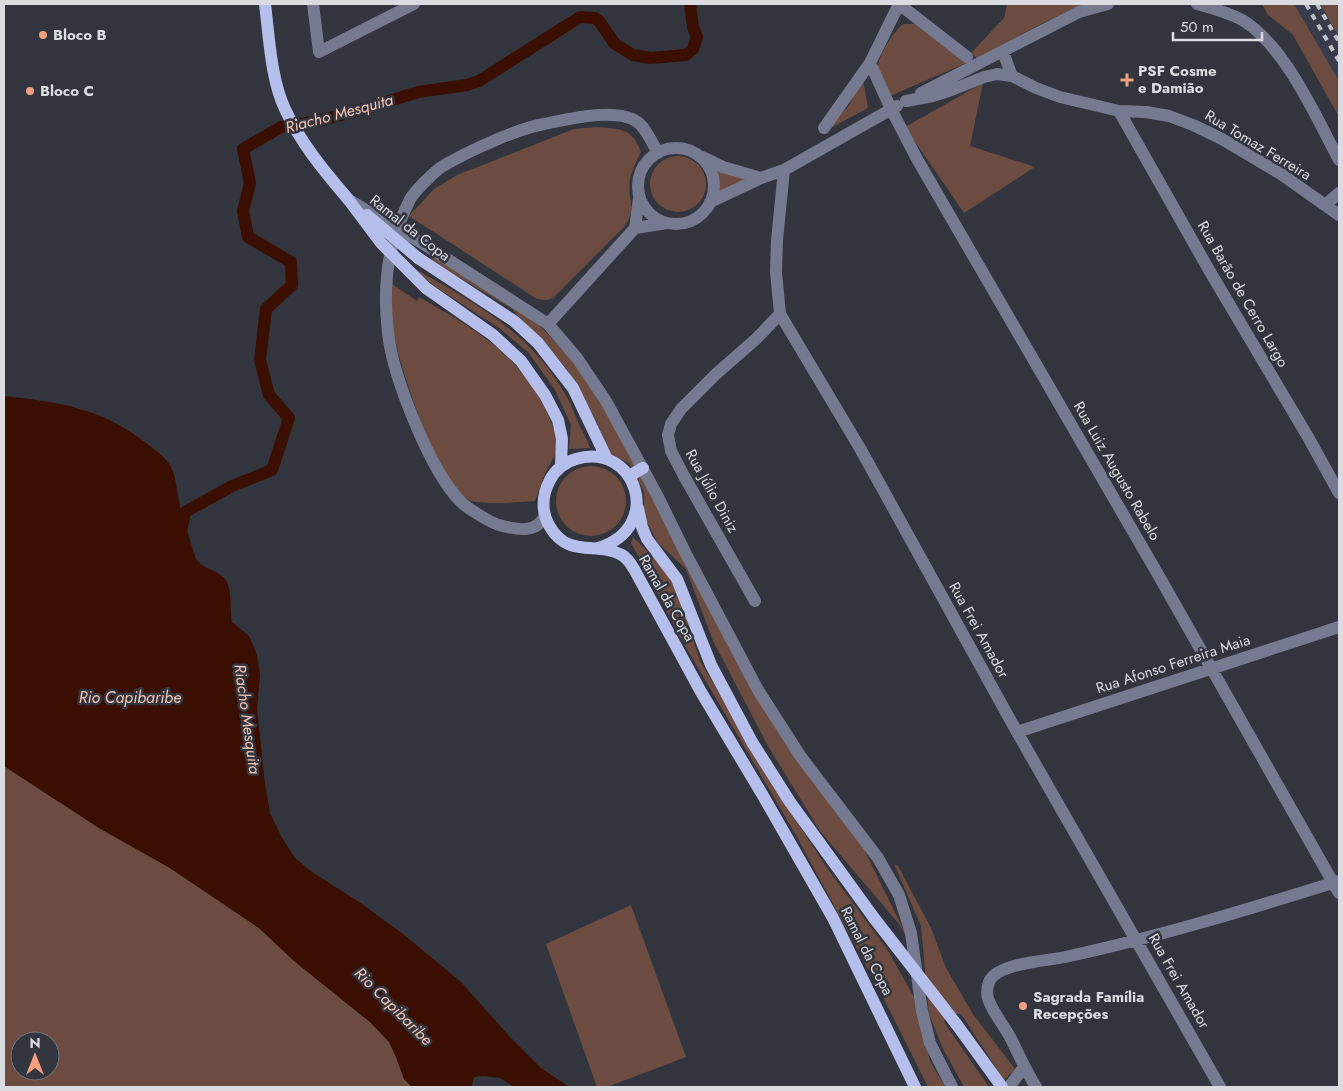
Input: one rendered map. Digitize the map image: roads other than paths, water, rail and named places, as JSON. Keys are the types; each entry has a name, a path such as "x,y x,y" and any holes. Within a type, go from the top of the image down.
{"main road":[{"path":"265,4 276,76 284,107 300,137 317,162 348,199"},
{"name":"Ramal da Copa","path":"348,199 418,258 514,321 538,343 573,388 607,459"},
{"name":"Ramal da Copa","path":"348,199 381,243 426,288 493,335 521,361 546,395 558,420 562,439 561,466"},
{"path":"545,515 543,501 546,488 552,476 561,466 583,456 607,459 619,466 629,476 635,489 637,502 635,516 629,528 620,538 598,548"},
{"path":"629,476 643,468"},
{"name":"Ramal da Copa","path":"637,502 642,527 647,539 677,579 711,665 752,742 790,802 874,918 957,1025 1002,1087"},
{"name":"Ramal da Copa","path":"545,515 550,527 559,538 571,545 584,549 598,548 622,555 634,569 701,692 833,918 915,1087"}],"street":[{"path":"313,4 319,52 414,4"},
{"path":"824,128 870,63 899,4 967,57"},
{"path":"710,202 761,178 784,170 891,109 1079,12 1108,4"},
{"path":"1197,4 1213,8 1244,22 1268,43 1292,75 1339,160"},
{"path":"1003,52 1012,76"},
{"name":"Rua Luiz Augusto Rabelo","path":"870,63 891,109 918,159 1337,886"},
{"name":"Rua Tomaz Ferreira","path":"906,101 933,96 997,74 1012,76 1036,88 1060,96 1119,111 1146,112 1170,116 1222,139 1281,174 1339,215"},
{"name":"Rua Barão de Cerro Largo","path":"1119,111 1339,493"},
{"path":"545,515 535,528 513,529 492,523 462,504 436,466 417,428 396,369 388,334 389,253 398,224 412,195 442,167 490,143 537,125 579,117 627,116 641,124 658,153"},
{"path":"548,324 635,228 639,198 637,186 639,174 645,164 658,153 676,148 688,150 723,167 761,178"},
{"path":"635,228 667,223 680,224 692,220 703,213 710,202 714,190 713,177 707,165 698,156"},
{"name":"Rua Frei Amador","path":"784,170 777,240 776,272 780,314 861,450 1017,732 1220,1087"},
{"path":"1325,205 1339,193"},
{"path":"639,198 645,209 655,218 667,223"},
{"name":"Ramal da Copa","path":"348,199 427,246 548,324 577,358 606,400 758,690 801,757 878,858 899,895 911,933 922,1011 930,1043 952,1087"},
{"name":"Rua Júlio Diniz","path":"755,601 684,476 671,451 668,434 681,408 756,339 780,314"},
{"name":"Rua Afonso Ferreira Maia","path":"1017,732 1339,627"},
{"path":"1036,1087 988,1000 987,989 990,980 997,972 1010,967 1137,941 1337,886"},
{"path":"1009,1087 1024,1067"}],"water":[{"name":"Rio Capibaribe","path":"4,396 61,404 96,414 129,431 162,455 167,461 175,478 182,515 196,559 202,565 219,573 226,580 230,592 232,622 249,636 257,655 260,675 257,709 270,813 281,836 295,858 312,872 359,902 403,934 461,982 509,1036 541,1068 569,1087 514,1087 500,1078 484,1076 474,1077 473,1087 412,1087 404,1079 389,1042 370,1022 294,961 259,928 170,868 99,828 4,766"}],"waterway":[{"name":"Riacho Mesquita","path":"181,532 185,512 232,486 272,470 289,418 269,395 260,360 266,309 292,285 291,262 248,237 243,211 250,183 243,149 281,127 319,121 418,92 467,85 479,81 580,17 595,18 615,44 633,55 650,58 686,55 693,49 697,37 693,27 690,4"}],"railway":[{"path":"1306,4 1339,61"},
{"path":"1317,4 1339,42"}],"place":[{"name":"Bloco B","path":"43,35"},
{"name":"PSF Cosme e Damião","path":"1127,80"},
{"name":"Bloco C","path":"30,91"},
{"name":"Sagrada Família Recepções","path":"1023,1006"}]}
